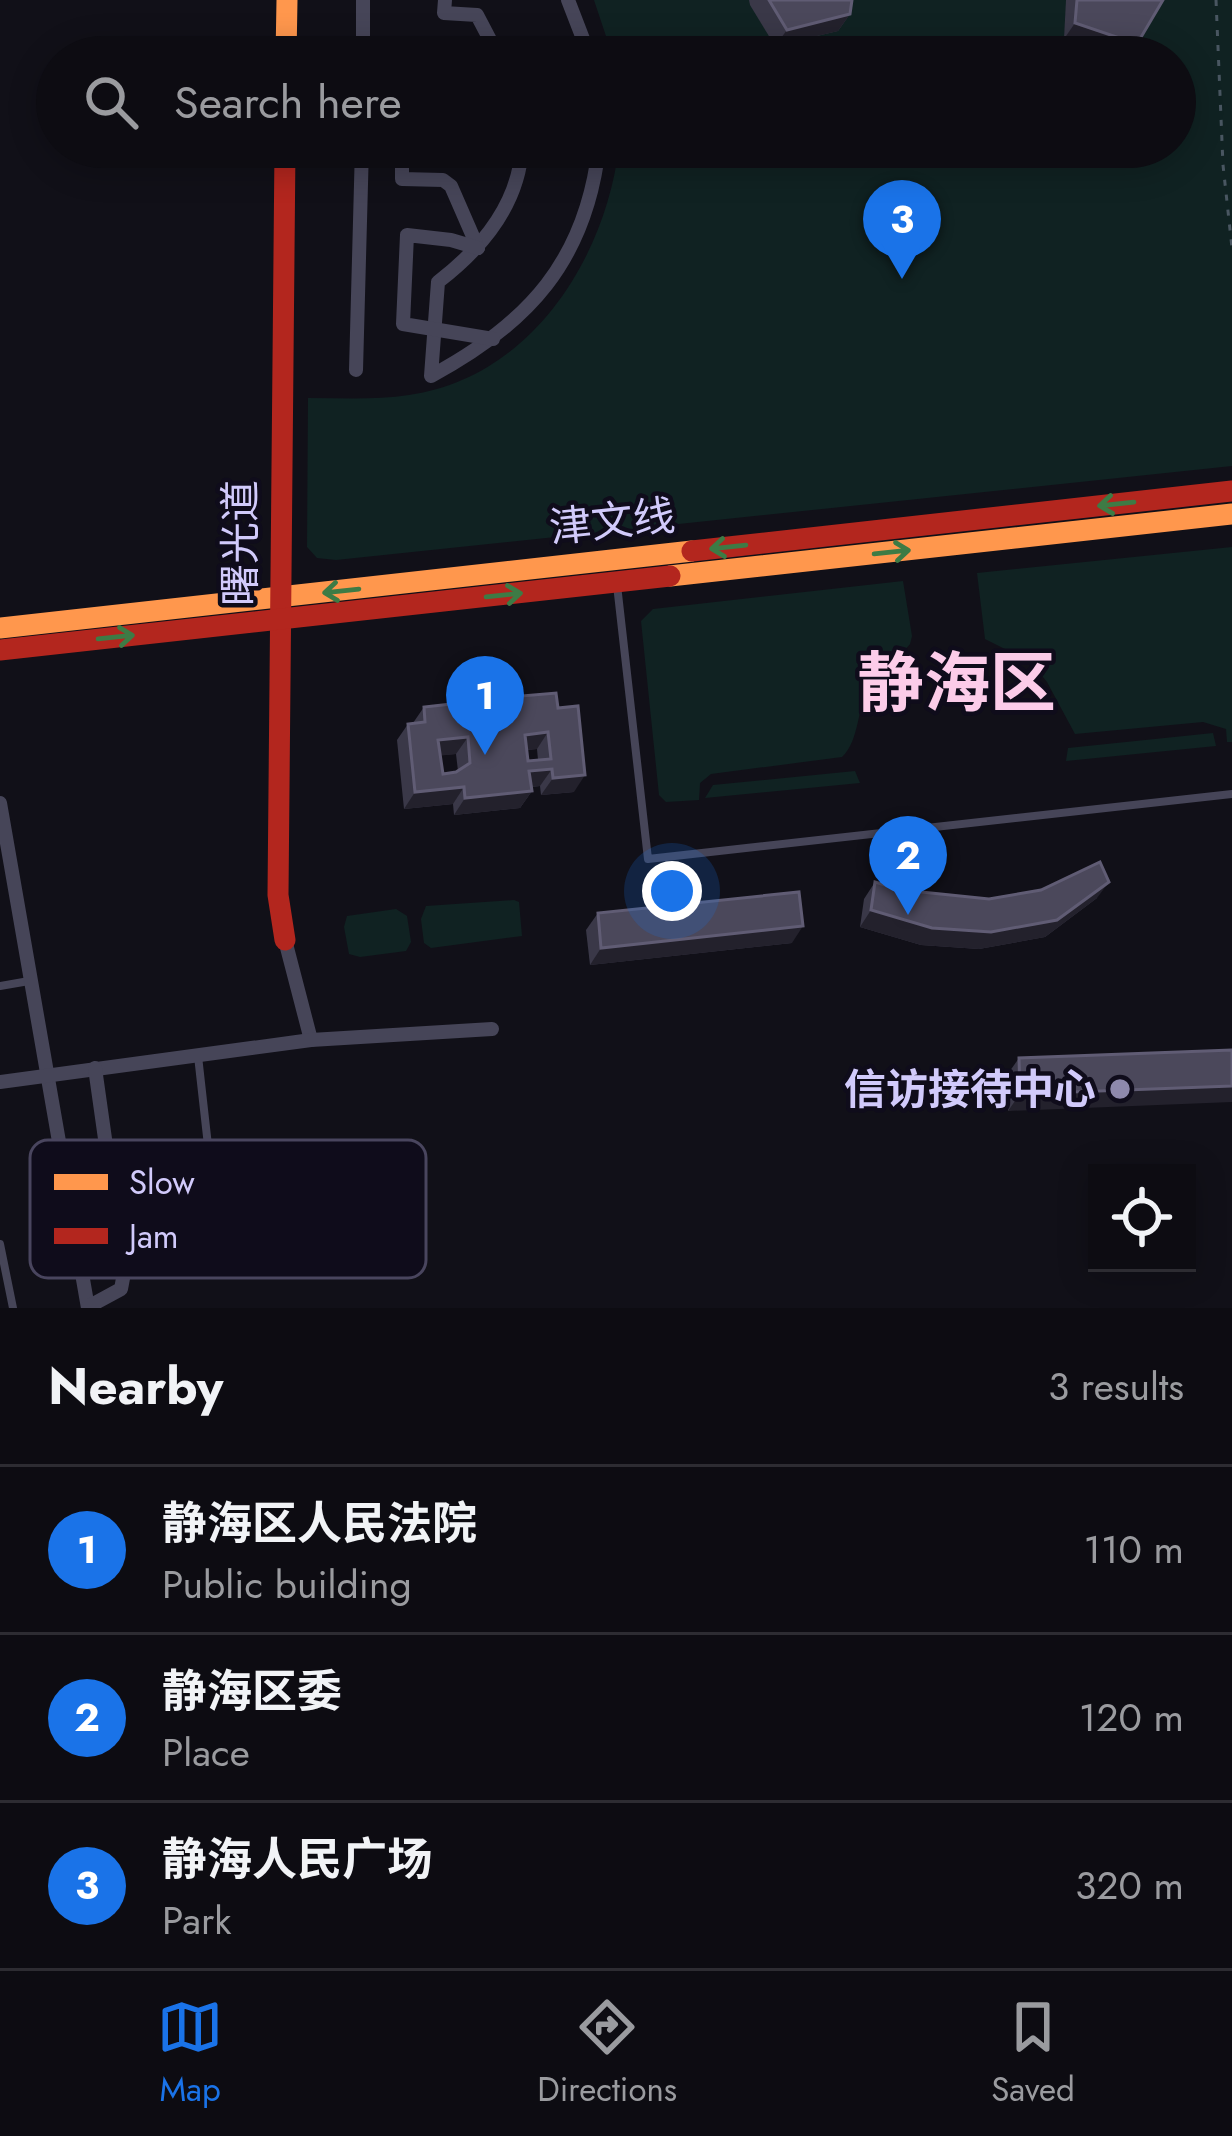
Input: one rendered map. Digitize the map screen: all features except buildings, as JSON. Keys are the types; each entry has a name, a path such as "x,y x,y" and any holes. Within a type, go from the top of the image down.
{"main road":[{"path":"286,36 287,0"},
{"name":"曙光道","path":"285,168 278,895 285,940"},
{"name":"津文线","path":"0,650 278,609 616,571 1232,491"},
{"name":"津文线","path":"616,571 1232,514"},
{"name":"津文线","path":"0,628 278,609"}],"street":[{"path":"363,0 363,36"},
{"path":"445,0 444,13 477,15 488,36"},
{"path":"568,0 582,36"},
{"path":"356,370 361,168"},
{"path":"402,168 402,179 443,180 451,186 478,248"},
{"path":"520,168 478,248 438,282 431,376 493,340 536,300 568,250 595,168"},
{"path":"478,248 406,235 403,324 493,340"},
{"path":"0,803 4,851 58,1140"},
{"path":"285,940 311,1040"},
{"path":"0,1082 311,1040 492,1029"},
{"path":"95,1068 105,1140"},
{"path":"83,1278 88,1308 121,1289 123,1278"}],"lane":[{"path":"616,571 648,859 1232,794"},
{"path":"0,986 31,980"},
{"path":"198,1054 207,1140"},
{"path":"0,1244 14,1308"}],"path":[{"path":"1216,0 1223,165 1232,248"}],"shaded area":[{"path":"594,0 1232,0 1232,466 336,560 317,558 307,547 308,398 409,395 452,384 491,365 525,339 578,271 597,231 615,168 1196,168 1196,36 606,36"},
{"path":"1232,547 1232,742 1227,742 1226,729 1203,722 1075,734 1031,662 985,639 977,573"},
{"path":"903,581 910,644 869,686 852,742 842,757 711,774 700,783 699,800 666,802 659,795 641,621 653,609"},
{"path":"1213,733 1216,746 1066,761 1068,748"},
{"path":"855,771 860,783 705,798 713,785"},
{"path":"519,902 522,936 431,948 424,943 421,919 426,906"},
{"path":"396,909 407,916 411,942 406,951 349,954 347,916"}],"traffic: slow":[{"path":"286,36 287,0"},
{"path":"670,576 1232,514"},
{"path":"0,628 692,551"}],"traffic: jam":[{"path":"285,168 278,895 285,940"},
{"path":"692,551 1232,491"},
{"path":"0,650 670,576"}],"place":[{"name":"静海人民广场","path":"902,279"},
{"name":"静海区人民法院","path":"485,755"},
{"name":"静海区委","path":"908,915"},
{"name":"信访接待中心","path":"1120,1089"}],"district":[{"name":"静海区","path":"957,683"}]}
